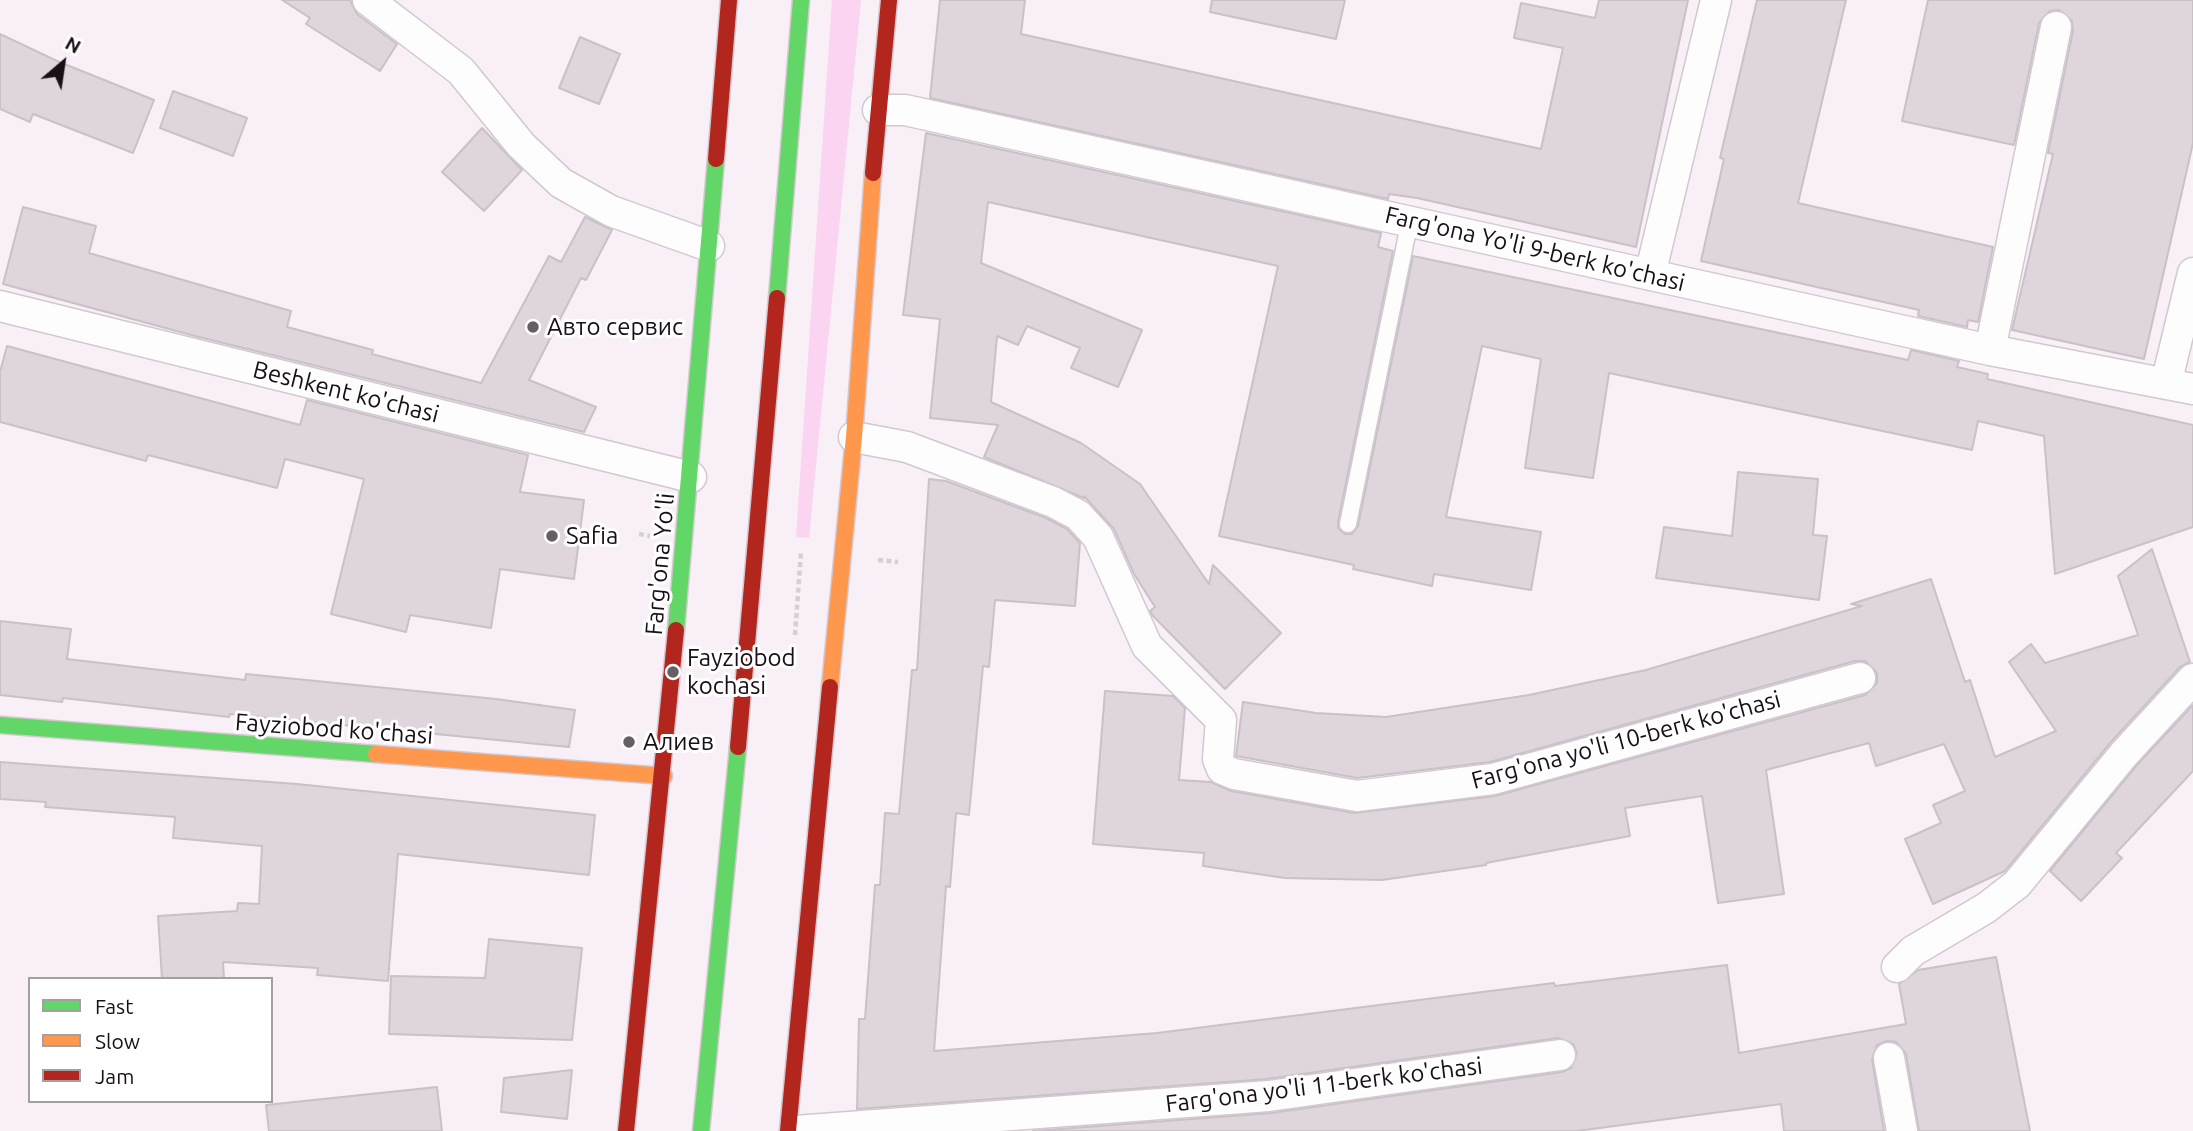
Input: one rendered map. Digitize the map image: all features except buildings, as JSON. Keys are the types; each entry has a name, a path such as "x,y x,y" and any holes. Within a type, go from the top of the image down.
{"main road":[{"name":"Farg'ona Yo'li","path":"626,1131 664,776 729,0"},
{"path":"701,1131 757,547 800,0"},
{"path":"788,1131 854,437 878,110 889,0"},
{"name":"Fayziobod ko'chasi","path":"0,726 664,776"}],"street":[{"path":"368,0 461,71 522,145 561,183 611,211 709,246"},
{"path":"1650,275 1716,0"},
{"path":"1990,350 2056,27"},
{"name":"Farg'ona Yo'li 9-berk ko'chasi","path":"878,110 905,110 1990,350 2179,386"},
{"path":"2179,386 2193,273"},
{"name":"Beshkent ko'chasi","path":"0,306 691,477"},
{"name":"Farg'ona yo'li 10-berk ko'chasi","path":"854,437 908,447 1053,502 1078,515 1098,537 1147,646 1221,720 1218,760 1222,769 1234,774 1357,796 1493,779 1860,678"},
{"path":"1897,967 1913,951 1986,908 2017,884 2124,754 2193,679"},
{"name":"Farg'ona yo'li 11-berk ko'chasi","path":"795,1131 1269,1096 1560,1055"},
{"path":"1889,1058 1902,1131"}],"lane":[{"path":"1348,524 1410,220"}],"path":[{"path":"794,644 801,552"},
{"path":"878,560 898,562"}],"shaded area":[{"path":"832,0 861,0 809,538 796,537"}],"traffic: fast":[{"path":"777,298 801,0"},
{"path":"676,630 716,159"},
{"path":"0,725 376,754"},
{"path":"701,1131 738,747"}],"traffic: slow":[{"path":"830,687 854,437 873,173"},
{"path":"376,754 664,776"}],"traffic: jam":[{"path":"716,159 729,0"},
{"path":"873,173 889,0"},
{"path":"738,747 777,298"},
{"path":"626,1131 676,630"},
{"path":"788,1131 830,687"}],"place":[{"name":"Авто сервис","path":"533,327"},
{"name":"Safia","path":"552,536"},
{"name":"Fayziobod kochasi","path":"673,672"},
{"name":"Алиев","path":"629,742"}]}
